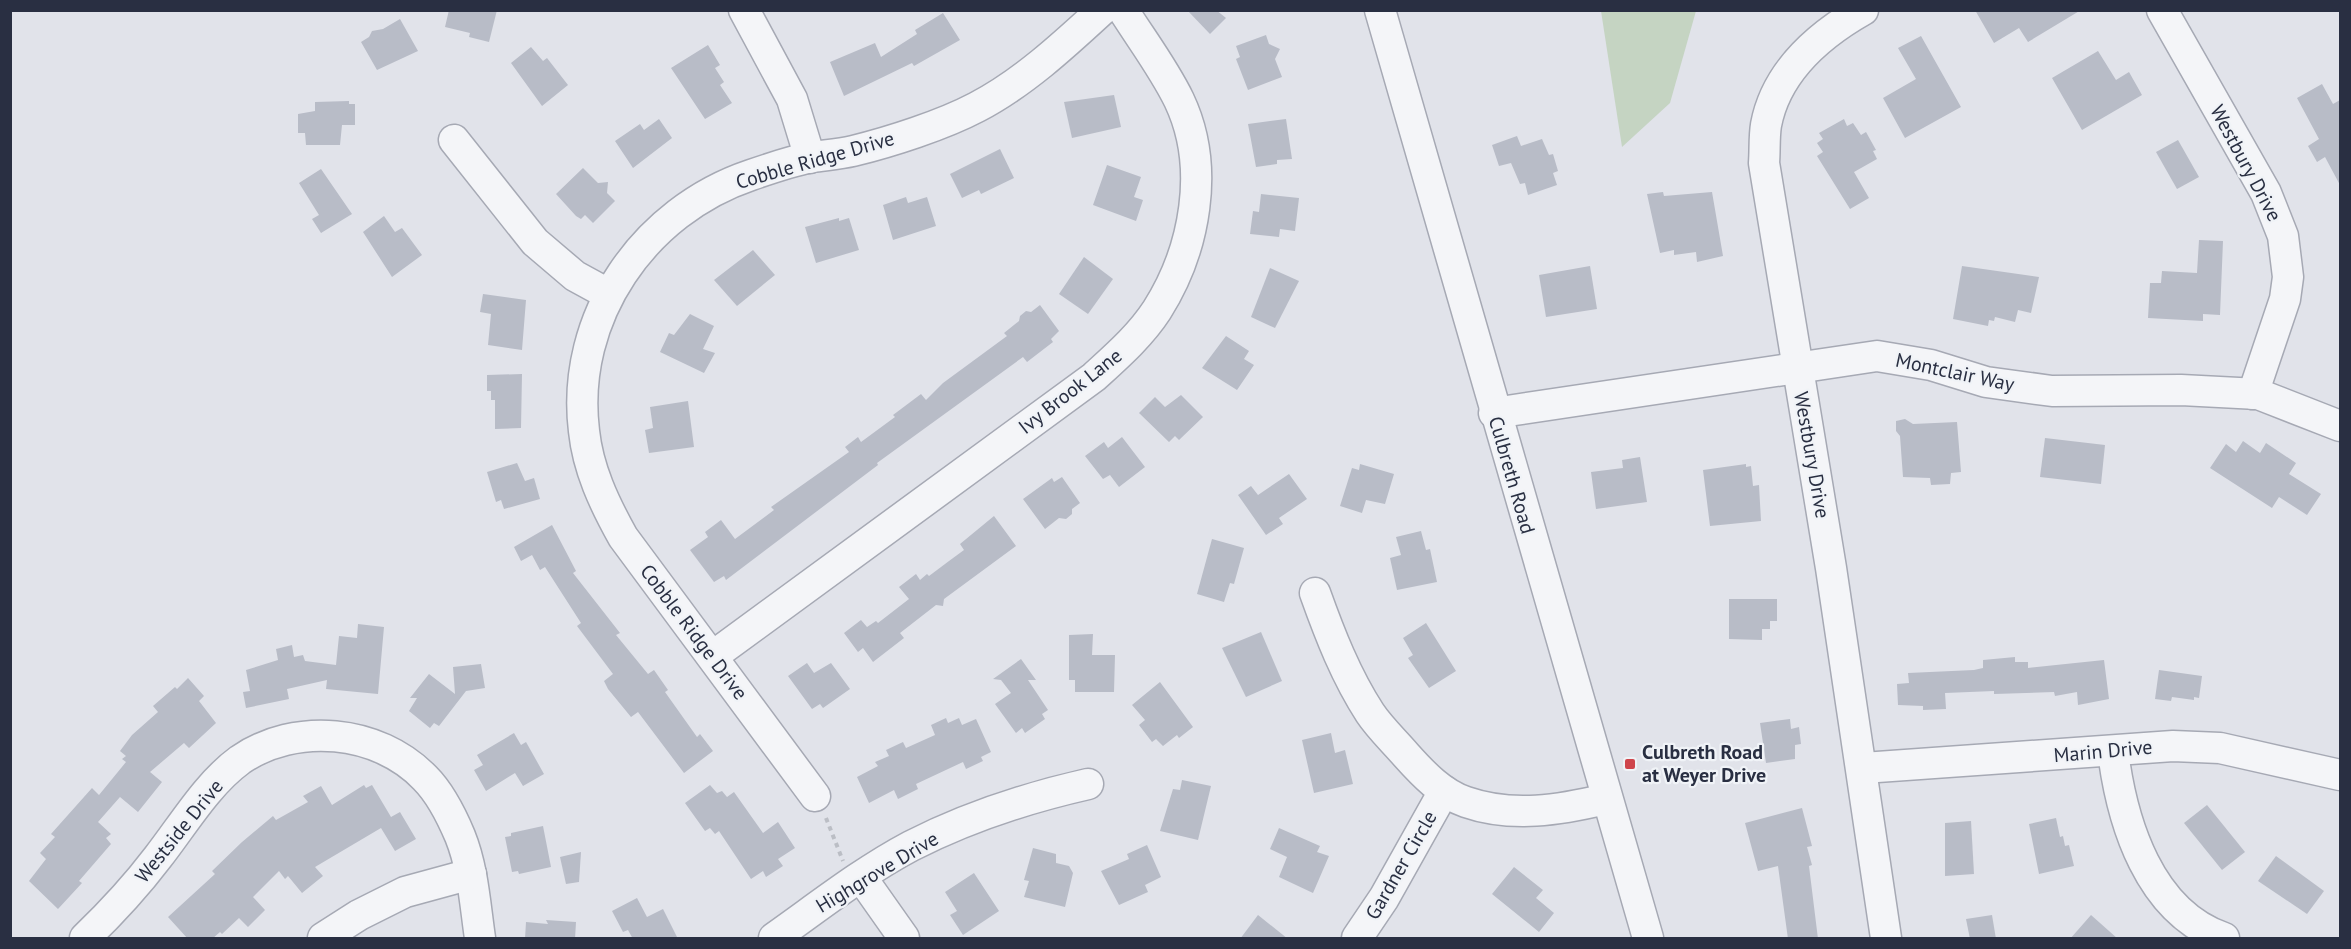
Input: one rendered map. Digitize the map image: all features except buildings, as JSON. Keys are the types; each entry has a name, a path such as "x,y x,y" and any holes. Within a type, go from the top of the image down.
{"street":[{"path":"744,10 792,99 810,158"},
{"name":"Cobble Ridge Drive","path":"815,796 623,537 602,496 590,463 584,432 583,378 596,320 608,294 633,256 661,228 717,189 750,175 810,158 852,151 976,108 1059,50 1102,10"},
{"name":"Ivy Brook Lane","path":"713,656 1094,376 1132,342 1156,311 1178,273 1188,238 1195,200 1196,165 1179,101 1123,10"},
{"name":"Culbreth Road","path":"1380,10 1494,413 1648,939"},
{"name":"Westbury Drive","path":"1863,10 1824,33 1806,51 1779,90 1766,124 1764,163 1863,768 1886,939"},
{"name":"Westbury Drive","path":"2162,10 2266,193 2283,236 2288,277 2285,299 2253,394"},
{"path":"454,140 535,242 575,276 608,294"},
{"name":"Montclair Way","path":"1494,413 1797,366 1877,356 1931,365 1986,382 2052,391 2181,390 2253,394 2340,426"},
{"path":"1315,593 1337,652 1371,715 1419,769 1444,791 1482,806 1529,812 1575,807 1606,799"},
{"name":"Westside Drive","path":"85,939 151,866 210,789 240,760 281,741 328,734 388,751 424,778 441,802 459,835 471,874 480,939"},
{"name":"Marin Drive","path":"1863,768 2173,746 2220,748 2340,775"},
{"path":"2113,752 2118,792 2133,844 2176,907 2208,933 2224,939"},
{"name":"Highgrove Drive","path":"774,939 853,871 962,822 1035,797 1088,784"},
{"name":"Gardner Circle","path":"1357,939 1384,898 1444,791"},
{"path":"853,871 904,939"},
{"path":"323,939 359,915 405,892 471,874"}],"path":[{"path":"815,796 853,871"}],"green space":[{"path":"1601,11 1696,11 1670,103 1622,147"}],"place":[{"name":"Culbreth Road at Weyer Drive","path":"1630,764"}]}
